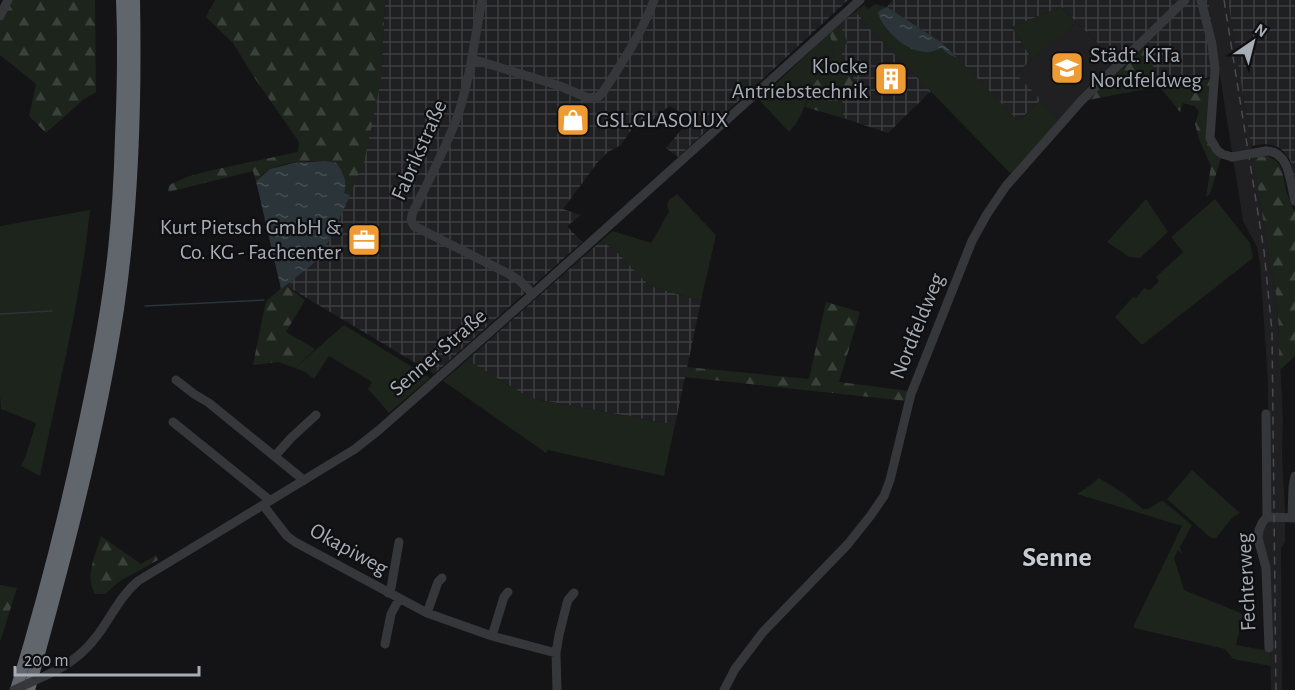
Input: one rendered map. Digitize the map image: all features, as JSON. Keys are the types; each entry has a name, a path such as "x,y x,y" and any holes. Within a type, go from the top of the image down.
{"highway":[{"path":"15,690 32,636 71,489 106,309 114,252 119,182 124,81 122,0"},
{"path":"29,690 87,471 118,308 130,193 135,82 134,0"}],"street":[{"path":"0,16 8,0"},
{"name":"Fabrikstraße","path":"482,0 472,59 457,117 411,220 414,226 509,274 533,294"},
{"path":"472,59 560,86 588,98 598,97 628,53 654,0"},
{"name":"Senner Straße","path":"15,690 70,663 88,647 119,601 138,581 366,441 860,0"},
{"name":"Nordfeldweg","path":"724,690 735,669 763,632 848,544 884,496 911,394 972,241 1006,186 1082,100 1185,0"},
{"path":"1201,0 1212,44 1215,69 1210,138 1222,154 1232,156 1266,151 1275,153 1285,163 1289,172 1295,201"},
{"path":"176,380 209,403 303,481"},
{"name":"Fechterweg","path":"1266,414 1267,517 1262,523 1258,538 1266,568 1269,648"},
{"path":"275,456 316,415"},
{"name":"Okapiweg","path":"173,422 267,498 266,503 290,539 427,613 492,636 556,653"},
{"path":"1293,518 1295,476"},
{"name":"Fechterweg","path":"1267,517 1293,518"},
{"path":"388,593 391,588 399,542"},
{"path":"427,613 438,582 442,578"},
{"path":"492,636 504,597 508,592"},
{"path":"557,690 556,653 559,635 568,600 574,593"},
{"path":"385,644 390,618 399,599"}],"shaded area":[{"path":"385,0 848,0 678,157 666,148 691,118 669,106 644,128 633,127 621,145 608,152 598,162 563,209 581,215 567,226 582,242 434,374 285,285 318,260 332,235 382,59"},
{"path":"892,0 1208,0 1220,75 1156,87 1148,40 1117,62 1061,7 1012,27 1032,59 1016,74 1041,100 1018,121 944,44 887,7"},
{"path":"1208,0 1228,0 1277,299 1285,511 1285,542 1281,548 1282,690 1271,690 1269,563 1261,542 1264,525 1269,522 1268,382 1260,264 1257,247 1243,221"},
{"path":"1228,0 1295,0 1295,180 1290,160 1280,148 1264,144 1251,146"},
{"path":"856,11 867,26 931,91 888,133 843,118 842,99 862,96 841,53 838,25"},
{"name":"Städt. KiTa Nordfeldweg","path":"1076,22 1117,62 1059,121 1016,74"},
{"path":"601,241 615,250 650,286 701,301 675,425 530,398 467,360"}],"green space":[{"path":"11,0 95,0 96,92 83,100 46,133 29,116 36,84 0,55 0,22"},
{"path":"215,0 385,0 381,81 364,162 350,195 344,193 344,175 337,163 313,161 278,166 267,171 256,181 253,171 168,192 169,185 187,177 298,152 299,142 233,43 206,17"},
{"path":"875,4 887,7 880,10 883,24 896,38 921,52 941,48 949,55 958,58 1018,121 1041,100 1059,121 1012,175 867,26 856,11 864,5 868,9"},
{"path":"1061,7 1076,22 1032,59 1012,27"},
{"path":"838,25 847,42 841,53 862,97 842,99 843,118 805,107 812,87 831,60 834,48 829,33"},
{"path":"829,33 834,48 831,60 812,87 801,115 789,132 759,100"},
{"path":"1148,40 1156,87 1083,101"},
{"path":"1211,79 1214,151 1221,158 1210,194 1206,197 1211,166 1195,124 1199,111 1194,106 1183,103 1180,112 1159,86"},
{"path":"1267,156 1280,167 1295,212 1295,356 1281,369 1279,368 1277,299 1253,157"},
{"path":"677,194 716,235 701,301 650,286 615,250 601,241 613,231 651,243 669,212 667,205 669,200"},
{"path":"1146,199 1168,232 1140,258 1129,257 1107,242"},
{"path":"1215,199 1250,243 1253,258 1142,345 1115,317 1144,288 1150,290 1159,281 1156,277 1183,252 1171,237"},
{"path":"90,210 75,311 40,476 21,466 36,423 1,409 0,226"},
{"path":"285,285 305,300 286,332 315,349 295,368 278,362 253,365 266,301"},
{"path":"826,302 860,312 839,382 909,391 907,401 684,377 686,367 809,379"},
{"path":"344,325 430,378 389,413 368,389 372,382 329,356 314,379 295,368"},
{"path":"467,360 530,398 675,425 664,476 548,450 546,453 443,381"},
{"path":"1192,470 1240,513 1232,518 1216,538 1211,538 1167,499"},
{"path":"1099,478 1143,509 1163,501 1192,525 1180,547 1182,554 1178,550 1174,558 1184,590 1243,614 1236,645 1270,651 1271,666 1233,659 1225,649 1134,628 1182,526 1077,494"},
{"path":"101,536 141,564 156,555 158,560 120,581 105,594 95,594 91,572"},
{"path":"0,585 17,588 0,642"}],"water":[{"path":"887,7 941,42 958,58 949,55 941,48 928,52 919,51 897,39 885,27 878,13"},
{"path":"325,161 337,163 345,181 344,193 350,195 318,260 281,289 256,181 270,169 293,163"}],"waterway":[{"path":"145,306 264,300"},
{"path":"0,314 52,311"}],"railway":[{"path":"1224,0 1264,251 1272,331 1276,690"}],"place":[{"name":"Städt. KiTa Nordfeldweg","path":"1067,68"},
{"name":"Klocke Antriebstechnik","path":"891,79"},
{"name":"GSL.GLASOLUX","path":"573,120"},
{"name":"Kurt Pietsch GmbH & Co. KG - Fachcenter","path":"364,240"}],"district":[{"name":"Senne","path":"1057,558"}]}
